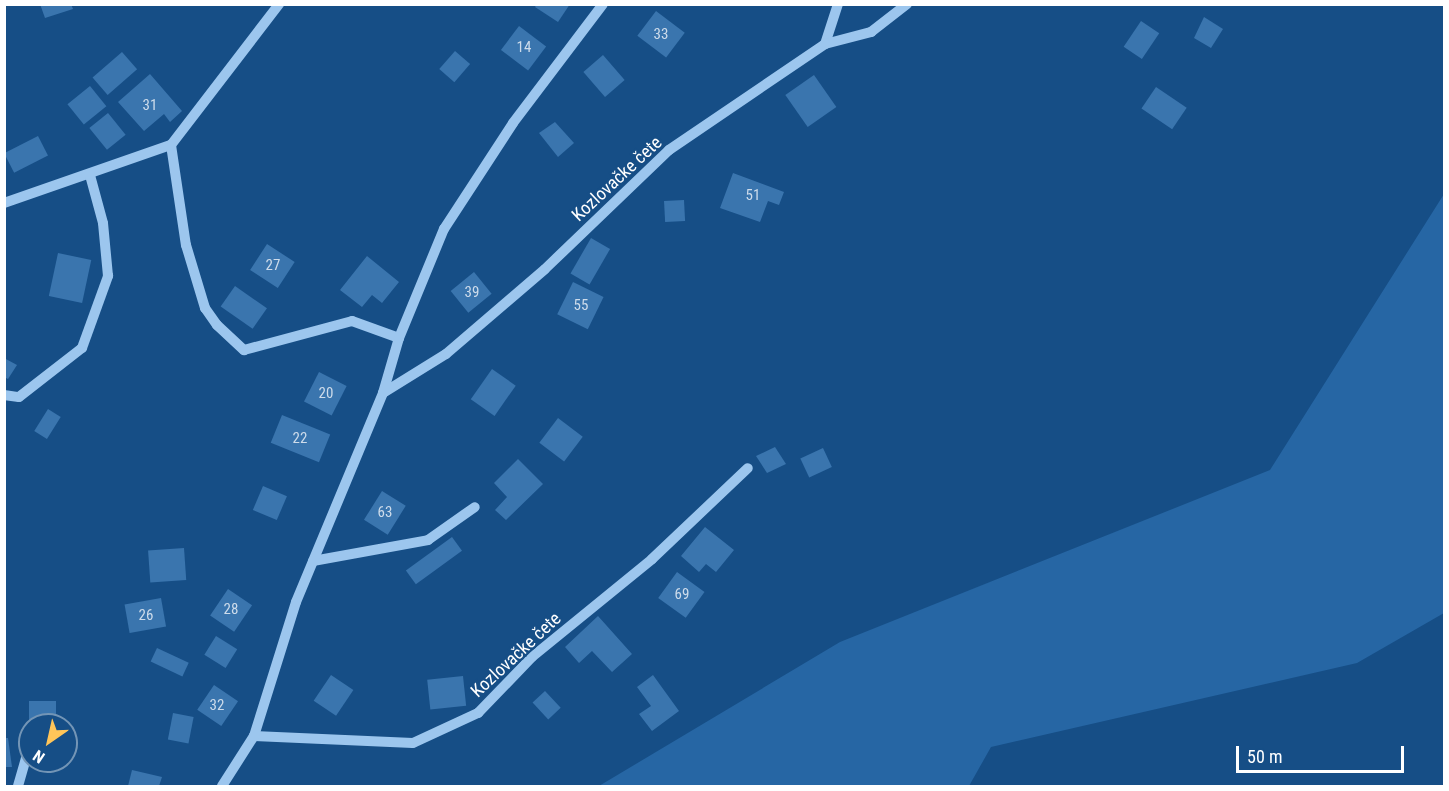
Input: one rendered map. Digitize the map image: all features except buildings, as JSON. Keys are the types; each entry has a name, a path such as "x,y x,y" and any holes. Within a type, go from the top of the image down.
{"street":[{"path":"4,203 171,145 279,4"},
{"path":"222,786 254,736 296,602 383,393 399,338 444,229 513,123 603,4"},
{"path":"825,44 838,4"},
{"name":"Kozlovačke čete","path":"383,393 446,354 545,269 669,150 825,44 871,32 908,4"},
{"path":"171,145 186,245 205,308 217,324 244,350 352,321 399,338"},
{"path":"4,395 19,397 82,348 108,276 103,223 90,175"},
{"name":"Kozlovačke čete","path":"254,736 413,743 478,713 532,657 652,560 748,468"},
{"path":"313,561 428,540 475,507"}],"shaded area":[{"path":"1444,194 1444,613 1357,663 991,747 969,786 599,786 840,642 1270,470"}]}
